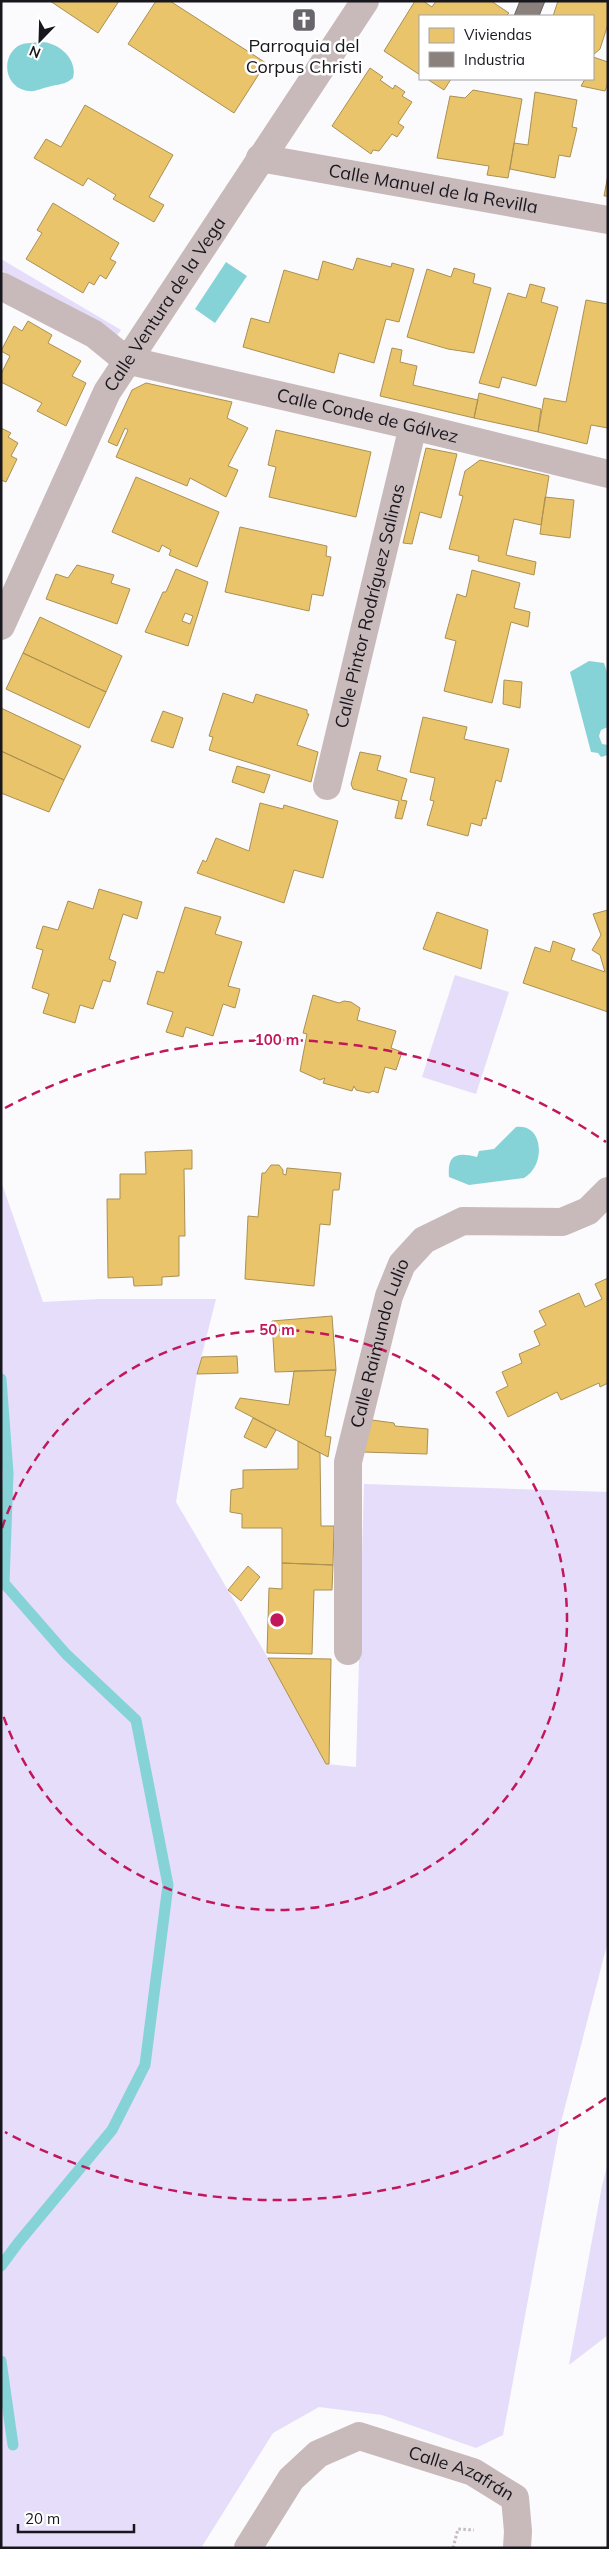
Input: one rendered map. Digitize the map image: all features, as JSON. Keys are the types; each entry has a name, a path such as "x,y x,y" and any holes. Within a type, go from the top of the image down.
{"street":[{"name":"Calle Ventura de la Vega","path":"1,626 107,392 126,360 365,1"},
{"name":"Calle Manuel de la Revilla","path":"260,158 608,220"},
{"path":"1,286 94,334 126,360"},
{"name":"Calle Conde de Gálvez","path":"126,360 413,426 608,474"},
{"name":"Calle Pintor Rodríguez Salinas","path":"327,786 413,426"},
{"name":"Calle Raimundo Lulio","path":"348,1651 348,1462 389,1296 402,1264 424,1240 463,1222 562,1222 588,1210 608,1191"},
{"name":"Calle Azafrán","path":"248,2548 291,2479 318,2454 359,2436 473,2472 515,2498 518,2531 517,2548"}],"path":[{"path":"453,2548 458,2529 474,2530"}],"shaded area":[{"path":"1,259 121,330 115,338 1,270"},
{"path":"455,975 509,992 476,1094 422,1077"},
{"path":"1,1181 43,1302 100,1299 216,1299 197,1374 176,1502 268,1658 326,1764 356,1767 364,1484 608,1492 608,1941 560,2126 503,2435 476,2448 382,2415 319,2407 273,2433 201,2548 1,2548"},
{"path":"608,2163 608,2335 569,2365 602,2186"}],"water":[{"path":"42,42 55,45 66,53 73,64 73,78 64,83 46,88 29,91 21,89 10,79 8,72 7,65 12,51 18,46 27,43"},
{"path":"226,262 247,276 215,323 195,309"},
{"path":"589,661 604,663 608,675 608,727 601,730 599,736 602,744 608,745 608,755 601,757 598,753 591,752 570,672"},
{"path":"516,1127 525,1128 532,1132 537,1138 539,1146 539,1156 536,1164 524,1178 469,1185 449,1177 450,1163 455,1156 477,1157 479,1151 494,1149"}],"building: Viviendas":[{"path":"50,1 119,1 98,33"},
{"path":"156,1 170,1 266,63 234,113 128,44"},
{"path":"415,1 423,1 432,7 436,1 491,1 509,13 507,15 419,15 419,74 384,51"},
{"path":"558,1 608,1 608,24 600,49 594,54 594,15 553,15"},
{"path":"594,57 608,62 608,83 605,91 581,86 584,80 594,80"},
{"path":"370,68 383,77 380,80 393,89 395,85 405,92 402,96 412,102 398,123 404,127 397,137 392,134 379,151 373,150 371,154 332,126"},
{"path":"429,80 450,80 444,90"},
{"path":"473,90 522,99 508,178 487,175 489,166 437,158 450,96 465,98"},
{"path":"535,92 577,100 572,127 577,128 570,157 559,155 555,178 510,169 514,143 528,145"},
{"path":"85,105 173,155 149,197 164,205 154,222 113,199 116,195 88,178 83,186 34,158 46,139 61,147"},
{"path":"608,175 608,196 604,196"},
{"path":"53,203 119,243 110,259 116,262 106,279 100,275 94,285 89,282 83,293 26,259 42,233 37,230"},
{"path":"357,258 391,267 392,263 414,269 399,322 386,319 374,363 339,353 334,373 243,347 251,318 269,323 284,270 318,280 323,261 353,270"},
{"path":"454,268 475,274 473,283 491,288 474,353 448,349 407,337 427,269 451,277"},
{"path":"530,284 545,288 541,302 558,307 536,386 502,377 499,388 479,383 508,293 526,298"},
{"path":"586,300 608,304 608,428 591,425 587,444 538,432 544,398 566,402"},
{"path":"28,321 52,335 48,343 81,361 72,376 86,383 66,426 37,411 42,403 1,382 1,374 10,356 1,351 14,326 22,331"},
{"path":"392,348 402,350 400,362 417,366 413,385 478,400 474,418 380,396"},
{"path":"146,383 232,402 227,418 248,428 228,466 238,470 226,497 190,478 187,486 116,457 128,430 125,428 117,446 108,442 132,390"},
{"path":"479,393 541,409 538,432 474,418"},
{"path":"1,428 11,433 8,437 18,443 11,456 17,459 6,482 1,480"},
{"path":"276,430 371,452 356,517 269,497 276,467 268,465"},
{"path":"426,448 457,454 441,518 420,512 412,544 403,543"},
{"path":"480,460 549,476 541,525 514,519 506,555 536,562 534,575 478,561 479,556 449,549 463,496 459,495 465,471"},
{"path":"136,477 219,512 197,567 169,555 171,550 162,545 159,552 112,532"},
{"path":"545,497 574,500 570,538 540,534"},
{"path":"240,527 327,546 326,556 331,557 323,596 312,594 309,611 225,592"},
{"path":"77,565 114,575 111,583 130,589 117,624 46,599 56,574 68,578"},
{"path":"176,569 208,582 188,646 145,632 163,592 166,592","holes":["185,613 193,616 190,624 182,621"]},
{"path":"472,570 520,583 514,608 530,612 528,627 511,622 492,703 444,691 456,641 445,638 457,594 466,597"},
{"path":"40,617 122,656 106,692 23,653"},
{"path":"23,653 106,692 89,728 6,689"},
{"path":"504,680 522,682 520,708 503,704"},
{"path":"223,693 253,703 256,694 307,710 307,714 309,714 297,745 318,752 311,782 209,750 213,737 209,736"},
{"path":"1,708 81,746 64,780 1,751"},
{"path":"163,711 183,718 173,748 151,741"},
{"path":"423,717 467,727 464,739 509,749 501,782 496,780 486,819 483,818 481,826 471,823 468,836 427,825 434,801 430,800 435,778 410,772"},
{"path":"1,751 64,780 49,812 1,793"},
{"path":"360,752 381,756 377,770 407,779 401,800 407,801 402,819 395,818 399,801 353,789 351,784"},
{"path":"237,766 270,775 264,793 232,782"},
{"path":"260,803 283,809 284,805 338,821 323,878 294,870 284,903 197,873 203,860 206,862 216,838 249,851"},
{"path":"99,889 142,902 137,919 123,914 109,959 116,962 110,982 103,980 93,1009 80,1005 75,1023 43,1013 49,994 32,988 43,950 36,948 43,926 58,930 68,901 93,909"},
{"path":"185,907 221,917 215,934 242,942 228,986 240,989 235,1008 223,1004 213,1036 186,1027 183,1037 166,1032 173,1012 147,1004 157,971 164,973"},
{"path":"608,910 608,1012 523,983 535,947 550,952 553,941 575,949 571,960 605,972 600,955 592,950 601,935 593,914"},
{"path":"437,912 488,930 481,969 423,949"},
{"path":"313,995 339,1003 344,1001 351,1002 360,1008 357,1020 396,1031 391,1048 402,1052 396,1070 385,1067 378,1093 356,1090 354,1086 352,1091 323,1083 325,1078 320,1080 300,1071 307,1034 303,1033"},
{"path":"192,1150 192,1169 184,1169 185,1236 179,1236 179,1276 162,1277 162,1285 134,1286 133,1277 108,1278 107,1199 120,1199 120,1174 146,1174 145,1152"},
{"path":"271,1165 279,1165 283,1170 283,1174 286,1175 287,1168 341,1173 339,1190 333,1190 330,1225 320,1224 314,1286 245,1279 248,1216 258,1217 262,1173 265,1173"},
{"path":"608,1278 608,1383 600,1387 599,1383 561,1400 557,1392 508,1417 496,1392 508,1386 502,1372 522,1363 519,1354 540,1345 534,1331 546,1325 539,1311 579,1293 585,1307 602,1299 595,1284"},
{"path":"332,1316 336,1370 275,1372 272,1321"},
{"path":"237,1356 238,1373 197,1374 202,1357"},
{"path":"336,1370 325,1436 331,1437 328,1457 235,1408 240,1398 289,1405 294,1371"},
{"path":"253,1418 276,1430 266,1448 244,1437"},
{"path":"372,1420 394,1423 395,1426 428,1429 427,1454 363,1452"},
{"path":"298,1441 320,1453 321,1526 334,1526 333,1565 282,1563 282,1528 242,1528 242,1514 230,1512 231,1490 243,1488 243,1470 298,1469"},
{"path":"282,1563 333,1565 332,1590 314,1590 312,1654 267,1653 269,1588 282,1589"},
{"path":"248,1566 260,1577 241,1601 228,1590"},
{"path":"268,1658 331,1659 329,1764 326,1764"}],"building: Industria":[{"path":"520,1 545,1 539,15 514,15"}],"waterway":[{"path":"1,1379 8,1473 4,1583 66,1654 136,1720 168,1885 145,2065 112,2130 1,2266"},
{"path":"1,2361 13,2445"}],"place":[{"name":"Parroquia del Corpus Christi","path":"304,20"}]}
